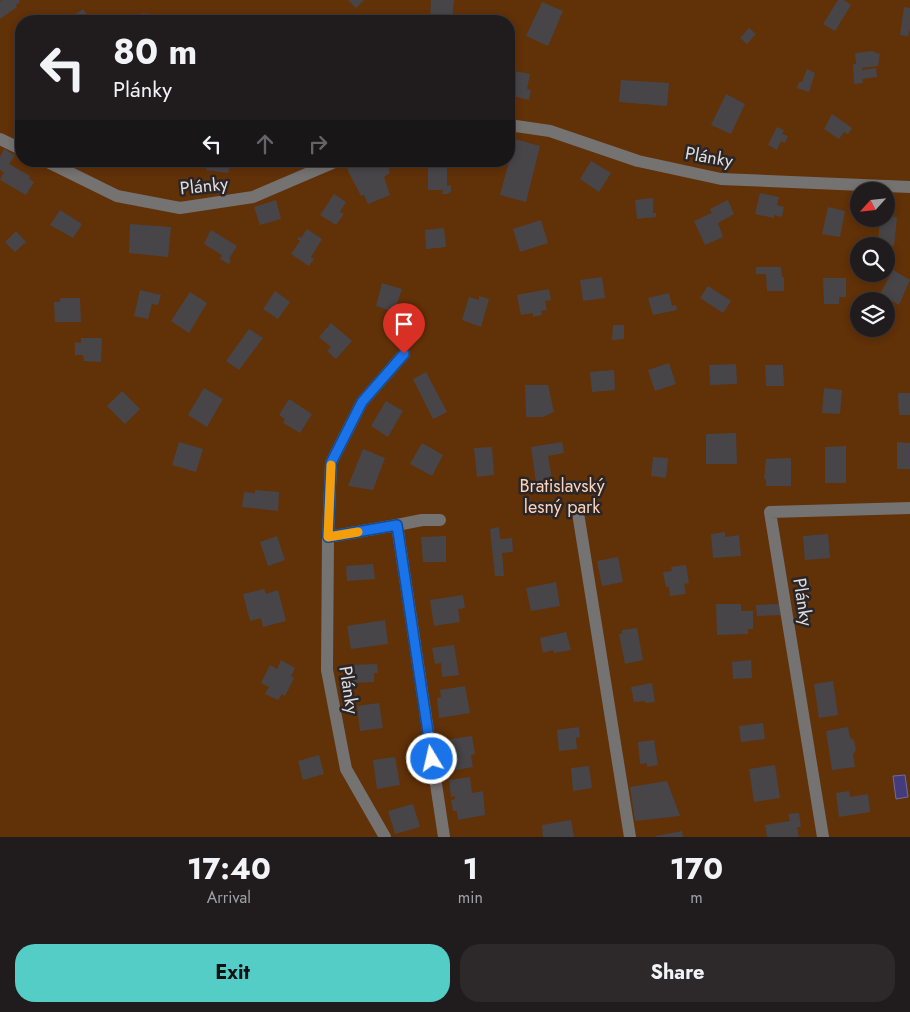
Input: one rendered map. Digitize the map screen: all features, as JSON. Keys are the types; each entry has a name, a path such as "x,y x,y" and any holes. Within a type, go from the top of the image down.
{"street":[{"name":"Plánky","path":"515,126 550,131 638,161 721,179 910,187"},
{"path":"0,138 15,146"},
{"name":"Plánky","path":"58,167 117,196 180,208 253,198 323,167"},
{"name":"Plánky","path":"385,837 346,769 327,670 328,537 331,463 362,402 404,354"},
{"name":"Plánky","path":"823,837 770,512 910,508"},
{"path":"578,513 630,837"},
{"path":"328,537 422,520 440,520"},
{"path":"397,525 444,837"}],"green space":[{"name":"Bratislavský lesný park","path":"0,0 910,0 910,837 0,837"}],"shaded area":[{"path":"905,775 908,797 896,799 893,776"}],"building":[{"path":"19,0 20,2 16,5 17,7 0,19 0,1"},
{"path":"348,0 364,0 356,8"},
{"path":"431,0 454,0 453,15 430,15"},
{"path":"838,0 844,0 851,5 835,31 823,24"},
{"path":"542,2 563,11 548,46 526,36"},
{"path":"904,7 910,8 908,37 900,35"},
{"path":"83,9 88,15 74,15"},
{"path":"142,13 158,15 142,15"},
{"path":"749,28 756,34 747,44 740,38"},
{"path":"872,51 880,54 878,66 862,68 862,70 876,68 877,77 862,79 863,83 854,84 853,64 856,64 855,53"},
{"path":"807,69 815,73 809,92 797,88 799,82 802,82"},
{"path":"515,71 530,74 527,89 531,90 529,100 515,96"},
{"path":"621,80 669,83 667,106 619,102"},
{"path":"726,94 745,104 731,134 711,125"},
{"path":"832,114 852,128 848,134 844,132 839,139 824,129"},
{"path":"777,127 784,130 782,134 788,136 785,143 781,141 777,150 768,145"},
{"path":"515,139 540,146 526,202 500,195 508,167 515,167"},
{"path":"4,149 15,155 9,164 30,176 29,179 34,182 26,195 0,180 4,172 0,170 0,157"},
{"path":"591,161 611,173 599,192 580,179"},
{"path":"206,167 230,167 228,173 206,170"},
{"path":"351,167 388,167 390,173 384,177 390,195 368,204 364,195 361,196 347,169"},
{"path":"428,167 447,167 447,186 451,185 451,191 448,194 442,194 443,190 428,190"},
{"path":"760,193 779,197 777,205 784,207 782,217 774,215 774,218 755,214"},
{"path":"334,194 346,202 340,212 344,214 336,225 320,215"},
{"path":"653,198 653,213 656,213 656,217 637,219 635,200"},
{"path":"276,200 281,219 260,225 254,207"},
{"path":"728,200 734,214 718,223 723,237 705,245 694,221 712,213 710,209"},
{"path":"828,207 845,211 840,237 822,234"},
{"path":"60,210 82,224 73,238 50,225"},
{"path":"895,217 897,217 895,237 879,237 879,228 895,228"},
{"path":"541,220 548,243 520,252 513,229"},
{"path":"130,224 171,227 168,257 129,253"},
{"path":"444,228 446,247 426,249 425,230"},
{"path":"307,229 322,239 311,257 314,259 309,266 291,254 300,241 297,239 301,238"},
{"path":"211,230 237,246 229,259 231,260 229,264 220,259 222,255 204,244"},
{"path":"16,231 26,242 15,252 5,242"},
{"path":"756,267 781,267 782,277 784,277 784,291 767,291 766,274 756,274"},
{"path":"895,271 910,280 899,305 895,303 895,292 881,292 886,282 895,282"},
{"path":"602,277 605,298 583,301 580,280"},
{"path":"823,278 846,278 846,297 839,297 839,304 824,304"},
{"path":"382,283 402,289 394,312 376,306"},
{"path":"708,286 731,301 723,313 700,298"},
{"path":"549,289 551,300 545,301 547,310 541,311 542,315 533,317 533,313 521,315 517,295"},
{"path":"140,290 161,295 158,305 152,304 148,319 134,316"},
{"path":"275,291 290,302 278,319 263,309"},
{"path":"190,292 207,303 189,333 171,321"},
{"path":"669,293 672,306 676,305 677,310 653,315 648,298"},
{"path":"479,296 489,299 481,327 462,320 469,297 479,300"},
{"path":"60,298 80,298 81,322 55,322 54,302 60,302"},
{"path":"331,323 352,341 336,359 327,351 331,347 319,337"},
{"path":"613,325 624,325 624,339 612,340"},
{"path":"249,329 263,338 239,370 226,361"},
{"path":"81,338 102,338 101,362 84,361 83,355 75,355 75,342 81,343"},
{"path":"669,363 676,384 655,391 648,370"},
{"path":"736,364 737,384 710,385 709,365"},
{"path":"765,365 783,365 784,386 766,386"},
{"path":"614,370 615,390 592,392 590,372"},
{"path":"426,372 447,412 433,419 413,379"},
{"path":"525,385 548,385 554,412 543,417 526,417"},
{"path":"204,388 223,399 207,427 188,415"},
{"path":"824,388 842,390 840,414 822,413"},
{"path":"122,391 140,409 125,424 107,406"},
{"path":"898,393 910,393 910,415 899,415"},
{"path":"289,399 312,414 300,433 283,423 285,419 279,415"},
{"path":"386,401 403,411 388,437 371,426"},
{"path":"736,433 737,464 706,464 706,434"},
{"path":"179,442 203,449 196,472 172,465"},
{"path":"562,442 564,453 548,456 552,479 536,482 531,447"},
{"path":"897,442 910,443 910,469 897,469"},
{"path":"422,443 443,455 432,476 410,464"},
{"path":"846,446 846,483 825,483 825,447"},
{"path":"492,447 494,475 477,477 474,448"},
{"path":"363,449 385,458 373,490 348,486"},
{"path":"653,457 668,458 666,478 651,476"},
{"path":"791,458 791,486 766,486 766,479 764,479 766,459"},
{"path":"255,490 279,492 278,511 242,507 244,492 255,493"},
{"path":"499,527 500,539 512,538 513,552 502,553 504,576 495,576 490,529"},
{"path":"725,532 725,537 739,535 741,556 713,558 711,534"},
{"path":"828,534 830,558 805,560 803,536"},
{"path":"277,536 285,560 268,566 260,542"},
{"path":"446,536 446,562 423,562 421,537"},
{"path":"618,557 623,582 602,586 597,561"},
{"path":"373,564 375,579 347,581 346,566"},
{"path":"686,565 689,583 684,584 686,594 670,596 669,587 666,587 663,572 672,571 671,567"},
{"path":"556,582 560,606 531,611 526,588"},
{"path":"264,589 266,594 278,590 286,621 263,627 261,618 250,621 243,594"},
{"path":"463,595 465,608 458,609 460,622 434,626 430,600"},
{"path":"716,604 741,604 741,611 753,611 753,629 748,629 748,634 717,635"},
{"path":"779,604 781,615 757,616 756,605"},
{"path":"385,620 388,644 351,649 347,626"},
{"path":"637,628 643,660 625,664 619,634 622,634 622,630"},
{"path":"566,632 571,650 554,653 553,650 543,653 540,638"},
{"path":"454,645 459,675 442,677 441,663 435,664 432,648"},
{"path":"281,660 295,668 291,676 294,678 285,696 282,694 278,700 265,694 269,687 261,683 270,665 277,669"},
{"path":"751,660 752,678 733,679 732,662"},
{"path":"377,664 378,673 374,673 374,682 352,683 351,665"},
{"path":"833,681 838,715 819,718 814,684"},
{"path":"652,683 655,702 634,702 631,687"},
{"path":"465,686 470,713 439,718 437,698 441,697 440,690"},
{"path":"379,703 383,728 360,731 357,706"},
{"path":"763,723 765,739 741,742 739,726"},
{"path":"579,727 580,737 576,738 577,749 559,751 557,730"},
{"path":"848,727 850,738 854,740 856,750 853,754 855,767 832,770 826,731"},
{"path":"472,736 475,754 471,755 473,767 456,770 451,739"},
{"path":"654,740 658,765 647,767 647,763 640,764 638,742"},
{"path":"319,755 324,774 303,780 298,761"},
{"path":"395,757 400,785 377,789 373,760"},
{"path":"775,765 780,798 754,802 749,769"},
{"path":"589,766 592,788 573,791 571,768"},
{"path":"470,777 472,793 483,791 485,815 458,820 457,811 453,811 451,800 455,799 455,796 451,797 449,780"},
{"path":"667,781 680,816 635,821 630,787"},
{"path":"849,791 850,797 868,794 870,812 839,817 836,793"},
{"path":"413,804 420,827 395,834 388,811"},
{"path":"799,813 801,827 797,827 799,837 767,837 765,825 790,821 788,814"},
{"path":"571,820 574,837 543,837 542,825"},
{"path":"682,831 683,837 656,837 656,836"}],"slow traffic":[{"path":"331,465 328,537 358,532"}],"route":[{"path":"404,354 362,402 331,463 328,537 397,525 432,759"}]}
